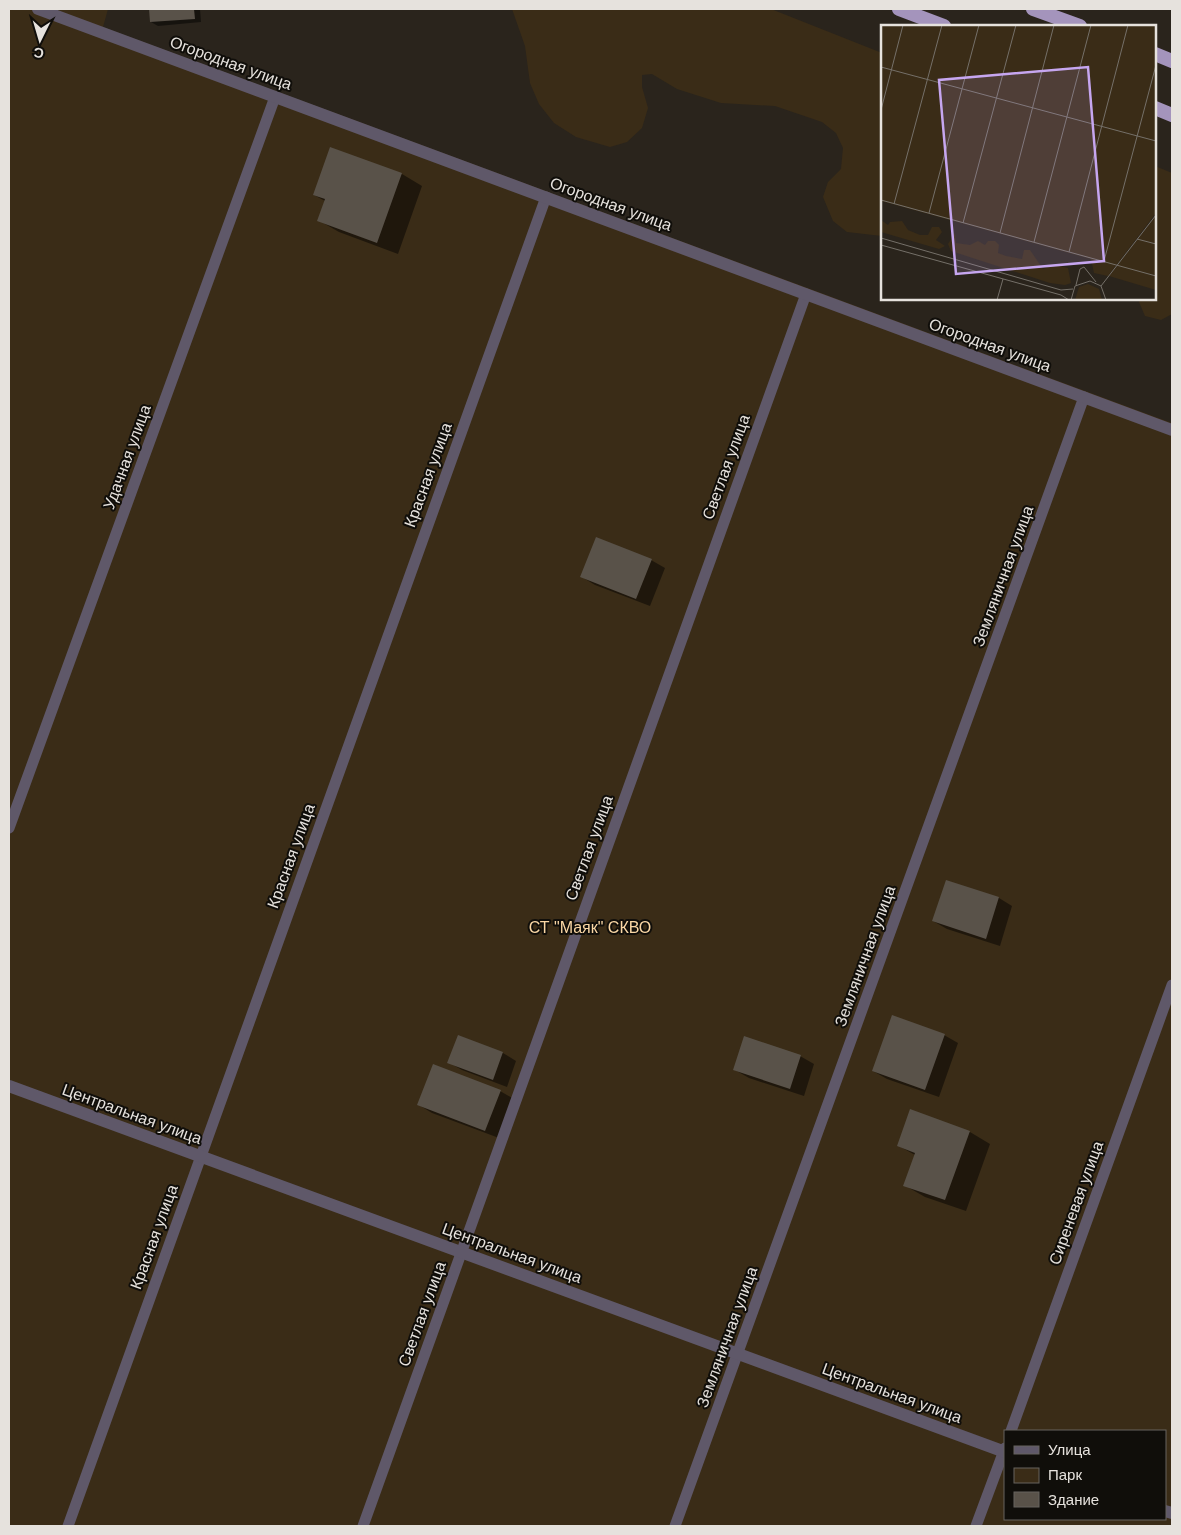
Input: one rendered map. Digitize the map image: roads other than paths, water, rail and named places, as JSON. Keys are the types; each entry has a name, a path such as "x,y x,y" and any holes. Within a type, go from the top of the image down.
{"highway":[{"path":"899,9 941,25"},
{"path":"1033,9 1077,25"},
{"path":"1156,54 1172,61"},
{"path":"1156,108 1172,114"}],"street":[{"name":"Огородная улица","path":"38,9 1172,430"},
{"name":"Центральная улица","path":"9,1086 1004,1450"}],"lane":[{"name":"Удачная улица","path":"9,828 275,97"},
{"name":"Красная улица","path":"68,1526 546,197"},
{"name":"Светлая улица","path":"363,1526 806,294"},
{"name":"Земляничная улица","path":"675,1526 1084,397"},
{"name":"Сиреневая улица","path":"1011,1430 1172,985"},
{"path":"976,1526 1004,1450"}],"park label":[{"name":"СТ \"Маяк\" СКВО","path":"590,927"}]}
